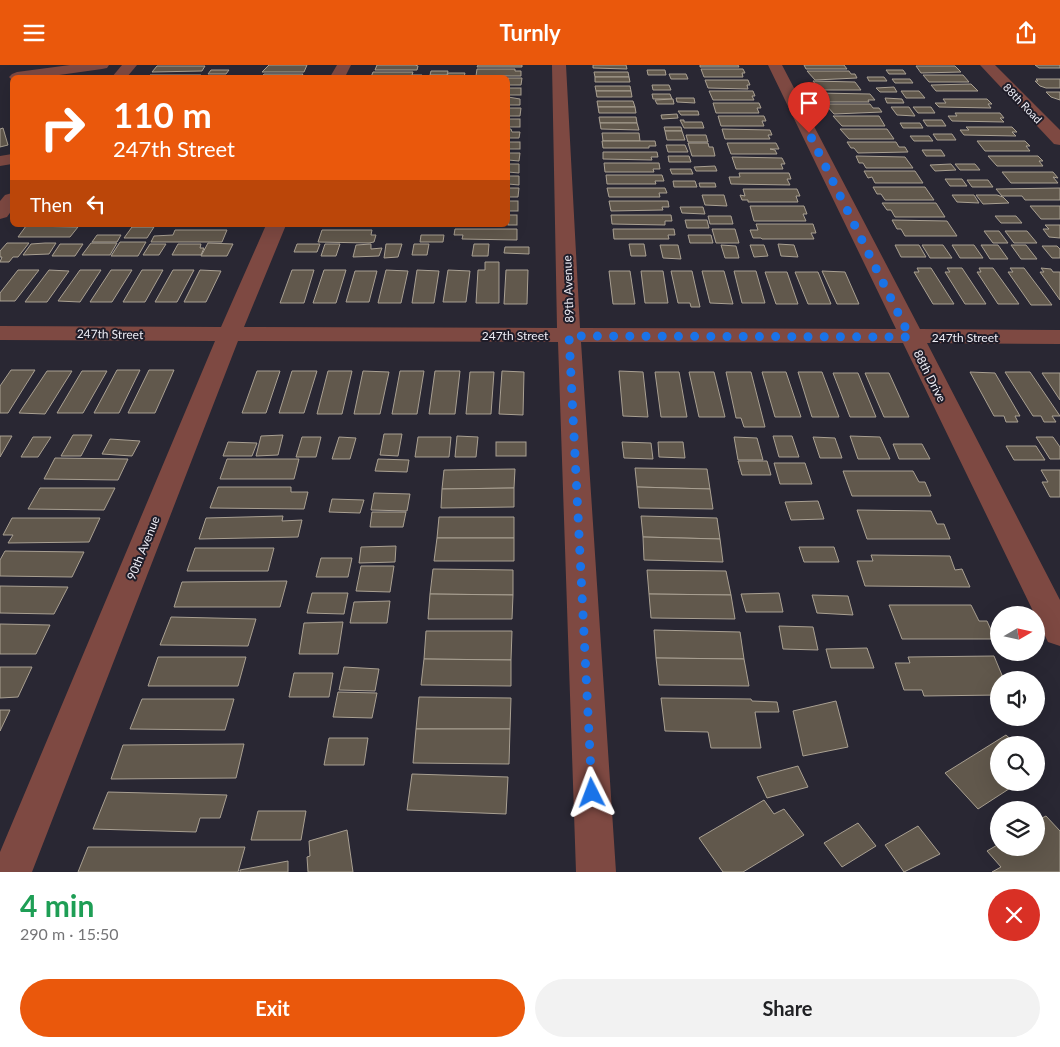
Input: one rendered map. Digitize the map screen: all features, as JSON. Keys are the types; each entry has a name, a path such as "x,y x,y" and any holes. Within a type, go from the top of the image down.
{"street":[{"path":"31,75 102,65"},
{"path":"121,75 130,65"},
{"name":"89th Avenue","path":"559,65 569,336 596,872"},
{"name":"88th Drive","path":"775,65 910,337 1060,632"},
{"name":"88th Road","path":"987,65 1060,141"},
{"path":"0,213 10,201"},
{"name":"90th Avenue","path":"12,872 229,335 275,227"},
{"name":"247th Street","path":"0,333 1060,337"}],"building":[{"path":"269,65 307,65 304,72 262,72"},
{"path":"377,65 418,66 417,70 375,70"},
{"path":"478,65 522,65 522,67 477,67"},
{"path":"593,65 626,65 627,69 593,68"},
{"path":"700,65 738,65 739,67 700,67"},
{"path":"804,65 844,65 847,69 806,69"},
{"path":"1035,65 1060,65 1060,68 1039,68"},
{"path":"157,66 205,66 202,71 152,72"},
{"path":"916,66 955,66 961,72 921,73"},
{"path":"477,69 515,69 515,71 521,71 521,76 476,75"},
{"path":"701,69 743,69 745,73 742,73 743,77 704,77"},
{"path":"211,70 229,70 226,74 208,74"},
{"path":"647,70 665,70 666,75 648,75"},
{"path":"886,70 903,70 906,74 889,74"},
{"path":"431,71 448,71 447,75 430,75"},
{"path":"807,71 849,71 851,74 855,74 857,78 815,80"},
{"path":"373,72 413,72 412,75 372,75"},
{"path":"594,72 628,72 629,77 595,77"},
{"path":"448,73 465,73 464,75 448,75"},
{"path":"264,74 302,75 263,75"},
{"path":"669,74 686,74 688,79 671,79"},
{"path":"923,75 963,75 969,82 929,82"},
{"path":"595,77 629,77 630,82 595,82"},
{"path":"867,77 884,77 887,81 869,81"},
{"path":"510,78 522,78 521,85 510,85"},
{"path":"892,79 910,79 913,83 895,83"},
{"path":"1036,79 1060,79 1060,88 1040,86 1035,81 1038,81"},
{"path":"705,80 748,80 750,85 747,85 748,89 708,88"},
{"path":"813,81 855,82 861,90 820,90"},
{"path":"971,84 978,91 936,91 931,85"},
{"path":"652,85 669,85 671,90 653,90"},
{"path":"595,86 630,86 631,91 596,91"},
{"path":"894,87 897,92 880,92 876,88"},
{"path":"510,88 521,88 521,95 510,95"},
{"path":"596,91 631,91 632,97 597,97"},
{"path":"709,91 753,91 755,96 752,96 754,100 713,100"},
{"path":"901,91 919,91 925,98 906,98"},
{"path":"1046,92 1060,92 1060,100 1051,97"},
{"path":"819,93 870,94 875,100 868,100 869,102 828,102"},
{"path":"652,94 670,94 672,99 653,99"},
{"path":"510,97 520,99 520,105 510,105"},
{"path":"676,98 694,98 695,103 677,102"},
{"path":"885,98 902,99 904,103 887,103"},
{"path":"673,99 674,104 657,104 655,100"},
{"path":"943,99 987,99 992,104 988,104 991,108 939,107 935,103 946,103"},
{"path":"597,101 633,101 635,107 598,107"},
{"path":"713,103 759,103 761,108 757,108 759,113 716,113"},
{"path":"825,104 870,104 873,108 879,108 882,112 834,114"},
{"path":"598,107 635,107 636,113 599,113"},
{"path":"891,107 909,107 915,116 897,115"},
{"path":"913,107 931,107 935,113 918,113"},
{"path":"510,108 521,108 520,116 510,116"},
{"path":"678,111 698,111 699,115 681,115"},
{"path":"955,113 1000,113 1004,118 1000,118 1004,122 952,121 948,116 957,116"},
{"path":"677,114 678,118 662,119 661,115"},
{"path":"718,116 764,116 766,121 762,121 764,126 721,126"},
{"path":"833,116 879,116 885,126 842,126"},
{"path":"599,117 636,117 637,123 600,123"},
{"path":"510,119 520,119 520,127 510,127"},
{"path":"680,120 684,120 684,122 702,122 704,128 684,128"},
{"path":"923,120 942,120 946,126 927,126"},
{"path":"600,123 637,123 639,130 601,129"},
{"path":"900,123 920,123 923,128 903,128"},
{"path":"664,127 681,127 682,131 665,131"},
{"path":"966,127 1012,127 1017,132 1012,132 1016,136 964,135 960,130 969,130"},
{"path":"3,128 8,145 0,147 0,129"},
{"path":"510,129 512,132 520,132 519,138 510,138"},
{"path":"722,129 770,130 772,135 768,135 770,139 725,139"},
{"path":"840,129 887,129 894,139 849,139"},
{"path":"665,131 682,131 685,140 667,140"},
{"path":"602,133 639,133 640,141 603,141"},
{"path":"933,134 952,134 956,140 937,140"},
{"path":"686,135 706,135 708,142 688,142"},
{"path":"910,136 929,136 933,141 914,141"},
{"path":"602,141 655,141 656,146 649,146 649,148 603,148"},
{"path":"977,141 1025,141 1030,146 1026,146 1030,151 985,151"},
{"path":"510,142 520,142 520,149 510,149"},
{"path":"847,142 896,142 899,147 905,147 908,152 858,153"},
{"path":"688,143 708,143 709,147 713,147 715,156 692,156"},
{"path":"727,143 776,143 779,149 770,149 775,150 777,154 731,154"},
{"path":"666,145 685,145 688,152 668,152"},
{"path":"922,150 941,150 945,156 926,156"},
{"path":"603,152 657,152 658,157 651,157 652,160 603,159"},
{"path":"510,153 520,153 519,161 510,160"},
{"path":"668,156 689,156 691,162 669,162"},
{"path":"856,156 905,157 913,168 866,168 863,163 859,163"},
{"path":"988,156 1038,156 1043,161 1039,161 1043,166 997,166"},
{"path":"732,157 782,158 785,164 781,164 783,169 736,169"},
{"path":"604,163 659,163 660,169 653,169 654,172 605,172"},
{"path":"510,164 519,164 519,173 510,172"},
{"path":"951,164 956,170 935,171 930,165"},
{"path":"955,164 975,164 980,170 960,170"},
{"path":"715,166 717,171 696,171 694,167"},
{"path":"670,169 691,169 693,174 672,174"},
{"path":"864,171 915,171 923,183 875,183 872,177 868,178"},
{"path":"1002,172 1053,172 1058,178 1053,177 1058,183 1011,183"},
{"path":"739,173 789,173 791,179 787,179 790,185 731,184 729,177 740,177"},
{"path":"606,175 662,175 664,181 655,181 656,184 607,184"},
{"path":"510,176 519,176 519,185 510,184"},
{"path":"945,179 962,179 967,186 950,186"},
{"path":"967,180 988,180 993,187 972,187"},
{"path":"673,181 695,181 697,187 674,187"},
{"path":"699,183 715,183 716,187 700,187"},
{"path":"873,187 925,187 934,200 885,200 881,194 877,194"},
{"path":"510,188 519,188 518,197 510,197"},
{"path":"607,188 665,188 667,193 659,193 660,197 609,197"},
{"path":"1060,188 1060,200 1025,200 1022,196 1002,196 996,189"},
{"path":"743,189 797,189 800,196 796,196 798,202 748,202 748,200 742,200 740,195 745,196"},
{"path":"702,195 724,195 727,206 705,205"},
{"path":"952,195 974,195 979,203 957,202"},
{"path":"976,195 997,195 1003,197 1009,203 983,204"},
{"path":"510,201 518,201 518,211 510,211"},
{"path":"609,201 668,201 669,207 662,207 663,210 611,211"},
{"path":"882,203 936,203 945,217 895,217 891,210 887,210"},
{"path":"750,206 804,206 807,214 803,214 806,221 754,221"},
{"path":"1030,206 1060,206 1060,219 1041,219"},
{"path":"680,207 703,207 705,214 682,213"},
{"path":"510,215 517,215 517,225 510,225"},
{"path":"611,215 671,215 672,221 665,221 665,225 612,224"},
{"path":"708,216 731,216 733,224 710,224"},
{"path":"995,216 1016,216 1022,223 1001,223"},
{"path":"685,220 707,220 709,228 687,228"},
{"path":"892,220 947,221 957,236 905,236 901,229 897,229"},
{"path":"756,224 813,224 816,233 811,233 814,239 753,238 750,230 758,230"},
{"path":"1045,225 1060,225 1060,238 1049,237 1043,229 1049,229"},
{"path":"25,227 78,227 70,237 18,237"},
{"path":"132,227 154,227 147,238 124,238"},
{"path":"455,229 517,229 517,240 462,239 463,235 454,235"},
{"path":"613,229 674,229 675,235 668,235 669,239 614,239"},
{"path":"712,229 735,229 739,243 716,243"},
{"path":"175,230 227,230 222,242 151,242 154,236 173,235"},
{"path":"322,230 372,230 371,235 376,235 374,242 369,243 318,242"},
{"path":"984,231 999,231 1008,243 993,243"},
{"path":"1005,231 1027,231 1037,243 1014,243"},
{"path":"97,235 121,235 117,242 92,242"},
{"path":"421,235 444,235 443,242 420,242"},
{"path":"688,235 711,235 713,243 690,243"},
{"path":"120,242 146,242 138,256 111,256"},
{"path":"7,243 29,243 18,257 13,257 9,262 0,262 2,257 0,257 0,251"},
{"path":"56,243 49,254 23,255 31,244"},
{"path":"91,243 117,243 110,255 82,255"},
{"path":"208,243 233,244 227,256 201,256"},
{"path":"60,244 83,244 75,256 52,256"},
{"path":"150,244 166,244 159,255 143,255"},
{"path":"178,244 201,244 200,248 204,248 201,255 172,255"},
{"path":"297,244 320,244 317,252 294,252"},
{"path":"325,244 340,244 336,256 321,256"},
{"path":"371,244 371,249 382,248 379,256 353,257 356,245"},
{"path":"386,244 402,244 398,257 384,258"},
{"path":"414,244 429,244 427,255 412,255"},
{"path":"474,244 489,244 488,256 472,256"},
{"path":"629,244 644,244 646,256 631,256"},
{"path":"778,244 794,245 798,257 781,256"},
{"path":"660,245 678,245 681,259 663,258"},
{"path":"721,245 736,246 739,258 725,258"},
{"path":"750,245 764,245 768,256 754,257"},
{"path":"895,245 919,245 926,257 901,257"},
{"path":"922,245 943,245 952,258 930,258"},
{"path":"952,245 974,245 983,258 960,258"},
{"path":"981,245 998,245 1008,259 990,259"},
{"path":"1011,245 1026,245 1037,259 1021,259"},
{"path":"1042,246 1057,246 1060,249 1060,258 1052,258"},
{"path":"505,247 529,247 529,254 504,253"},
{"path":"485,262 499,262 499,303 476,303 478,270 485,270"},
{"path":"917,268 931,268 954,304 933,304 914,272 919,272"},
{"path":"947,268 962,268 986,304 965,304 945,272 950,272"},
{"path":"979,268 993,268 1019,304 998,304 977,272 981,272"},
{"path":"1010,268 1024,268 1052,305 1031,305 1008,272 1013,272"},
{"path":"1041,268 1060,272 1060,300 1040,272 1044,272"},
{"path":"18,270 39,270 15,301 0,301 0,293"},
{"path":"49,270 69,271 47,302 25,302"},
{"path":"80,270 101,270 80,302 58,301"},
{"path":"111,270 132,270 112,302 90,302"},
{"path":"142,270 163,270 145,302 123,302"},
{"path":"173,270 194,270 177,302 155,302"},
{"path":"200,270 221,271 206,302 184,302"},
{"path":"292,270 314,270 304,303 280,303"},
{"path":"324,270 346,270 336,303 313,303"},
{"path":"386,270 408,271 401,303 378,303"},
{"path":"417,270 439,271 434,303 412,303"},
{"path":"448,270 470,271 466,302 443,302"},
{"path":"506,270 528,270 527,304 504,304"},
{"path":"355,271 377,271 369,302 346,302"},
{"path":"609,271 630,271 635,304 613,304"},
{"path":"641,271 663,271 668,303 645,303"},
{"path":"671,271 692,271 700,307 691,307 690,303 678,303"},
{"path":"702,271 724,271 733,304 710,303"},
{"path":"734,271 756,271 765,303 742,303"},
{"path":"822,271 845,272 859,304 837,304"},
{"path":"765,272 787,272 798,304 776,304"},
{"path":"795,272 818,272 831,304 808,304"},
{"path":"11,370 35,370 8,413 0,413 0,386"},
{"path":"117,370 140,370 119,413 94,413"},
{"path":"149,370 174,370 155,413 128,413"},
{"path":"47,371 72,371 45,414 19,413"},
{"path":"82,371 107,371 83,413 57,413"},
{"path":"257,371 280,371 266,413 242,413"},
{"path":"292,371 317,371 304,413 279,413"},
{"path":"328,371 352,371 342,414 317,414"},
{"path":"363,371 389,372 380,414 354,414"},
{"path":"400,371 424,371 417,414 392,414"},
{"path":"435,371 460,371 455,414 429,414"},
{"path":"502,371 524,372 523,415 499,414"},
{"path":"619,371 643,372 648,417 623,416"},
{"path":"470,372 494,372 491,414 466,414"},
{"path":"655,372 679,372 687,417 661,417"},
{"path":"689,372 714,372 725,417 699,417"},
{"path":"726,372 751,372 765,427 744,427 741,418 736,418"},
{"path":"762,372 786,372 801,417 775,417"},
{"path":"798,372 822,372 839,417 812,417"},
{"path":"970,372 995,373 1020,416 1015,416 1018,422 1006,422 1004,416 994,416"},
{"path":"1005,372 1030,372 1060,416 1052,416 1056,422 1044,422 1041,416 1033,416"},
{"path":"833,373 858,373 876,417 850,417"},
{"path":"865,373 889,373 909,417 884,417"},
{"path":"1042,373 1060,373 1060,400"},
{"path":"384,434 402,434 398,456 380,455"},
{"path":"73,435 92,435 81,456 61,456"},
{"path":"283,435 278,455 256,456 261,436"},
{"path":"0,436 12,436 0,457"},
{"path":"457,436 478,437 476,457 455,457"},
{"path":"773,436 792,436 799,457 779,457"},
{"path":"850,436 880,437 890,459 858,459"},
{"path":"33,437 51,437 38,457 21,457"},
{"path":"302,437 321,437 316,457 296,457"},
{"path":"339,437 356,438 350,459 332,459"},
{"path":"418,437 451,437 449,457 415,457"},
{"path":"734,437 757,438 763,460 738,460"},
{"path":"813,437 835,438 842,458 820,458"},
{"path":"1036,437 1053,437 1060,447 1060,459 1050,459"},
{"path":"110,439 140,441 132,456 102,454"},
{"path":"228,442 257,443 252,456 223,456"},
{"path":"496,442 526,442 526,456 496,456"},
{"path":"622,442 651,443 653,459 624,458"},
{"path":"658,442 683,442 685,458 659,457"},
{"path":"893,444 922,444 930,459 899,459"},
{"path":"1006,446 1036,446 1045,460 1014,460"},
{"path":"55,458 128,459 118,480 44,479"},
{"path":"227,459 299,459 294,479 220,479"},
{"path":"378,459 409,460 407,472 375,471"},
{"path":"738,461 767,461 771,475 742,475"},
{"path":"774,463 805,463 812,484 780,484"},
{"path":"635,468 707,469 710,489 637,487"},
{"path":"515,469 514,488 442,489 444,470"},
{"path":"1041,470 1060,470 1060,497 1050,497 1042,482 1048,482"},
{"path":"843,471 913,471 919,482 925,482 931,496 852,496"},
{"path":"218,487 291,487 291,492 308,492 304,509 210,508"},
{"path":"637,487 710,489 713,509 639,508"},
{"path":"40,488 115,488 104,510 28,509"},
{"path":"514,488 514,507 441,508 442,489"},
{"path":"374,493 410,494 407,511 371,510"},
{"path":"332,499 364,500 360,513 329,512"},
{"path":"818,501 824,519 791,520 785,502"},
{"path":"857,510 931,511 937,524 944,524 950,539 867,539"},
{"path":"372,512 406,512 403,527 370,527"},
{"path":"283,516 282,521 302,520 298,537 199,539 206,518"},
{"path":"641,516 717,518 720,539 643,537"},
{"path":"439,517 514,517 514,538 437,538"},
{"path":"12,518 100,518 89,542 8,543 13,535 3,535"},
{"path":"643,537 720,539 723,562 644,560"},
{"path":"437,538 514,538 514,561 434,561"},
{"path":"396,546 395,562 359,563 361,547"},
{"path":"799,547 834,547 839,562 804,562"},
{"path":"195,548 274,548 268,571 187,571"},
{"path":"5,551 84,552 72,577 0,576 0,560"},
{"path":"871,555 950,556 955,570 962,569 970,587 865,586 857,561 873,561"},
{"path":"321,558 352,558 348,577 316,577"},
{"path":"361,566 394,566 390,592 356,591"},
{"path":"433,569 513,570 513,595 430,594"},
{"path":"647,570 726,571 731,595 649,594"},
{"path":"287,581 280,607 174,607 182,582"},
{"path":"0,586 68,587 54,614 0,613"},
{"path":"312,593 348,593 344,614 307,613"},
{"path":"779,593 783,612 746,612 741,594"},
{"path":"430,594 513,595 512,619 428,619"},
{"path":"649,594 731,595 735,619 651,618"},
{"path":"812,595 848,596 853,615 817,613"},
{"path":"390,601 387,623 350,623 354,602"},
{"path":"889,605 971,605 979,621 987,621 990,628 990,639 902,639"},
{"path":"171,617 256,619 248,646 160,645"},
{"path":"343,622 338,654 299,654 304,623"},
{"path":"0,624 50,625 36,654 0,654"},
{"path":"779,626 813,627 818,650 783,649"},
{"path":"654,630 740,632 744,659 656,658"},
{"path":"426,631 512,631 511,660 424,659"},
{"path":"867,648 874,668 831,668 826,649"},
{"path":"990,656 990,661 996,661 1000,671 990,671 990,695 924,696 922,690 904,690 895,663 910,663 908,657"},
{"path":"158,657 246,657 238,686 148,686"},
{"path":"656,658 744,659 749,686 659,685"},
{"path":"424,659 511,660 511,686 421,685"},
{"path":"0,667 32,667 18,697 0,698"},
{"path":"344,667 379,669 375,691 339,690"},
{"path":"294,673 333,673 329,697 289,697"},
{"path":"338,692 377,693 372,718 333,717"},
{"path":"419,697 511,698 510,729 416,729"},
{"path":"661,698 751,699 752,701 777,702 779,712 755,712 761,748 711,748 708,732 665,731"},
{"path":"142,699 234,699 225,730 130,729"},
{"path":"836,701 848,747 803,756 793,711"},
{"path":"0,710 10,710 0,731"},
{"path":"416,729 510,729 509,764 413,763"},
{"path":"329,738 368,738 364,765 324,765"},
{"path":"244,744 236,778 111,779 123,745"},
{"path":"990,745 990,791 1006,791 978,809 945,773"},
{"path":"798,766 808,787 767,798 757,777"},
{"path":"412,774 508,777 506,814 407,810"},
{"path":"108,792 227,795 220,818 200,818 196,832 93,829"},
{"path":"764,800 774,814 784,809 804,835 743,872 723,872 699,838"},
{"path":"258,811 306,811 301,840 251,840"},
{"path":"1045,816 1060,831 1060,872 992,872 1001,867 991,856 1045,856"},
{"path":"858,823 876,846 842,867 824,843"},
{"path":"918,826 940,854 904,872 885,845"},
{"path":"347,830 353,872 308,872 309,841"},
{"path":"88,847 245,847 238,872 78,872"},
{"path":"288,861 288,872 240,872 240,870"}],"route":[{"path":"592,793 569,336 910,337 809,133"}]}
